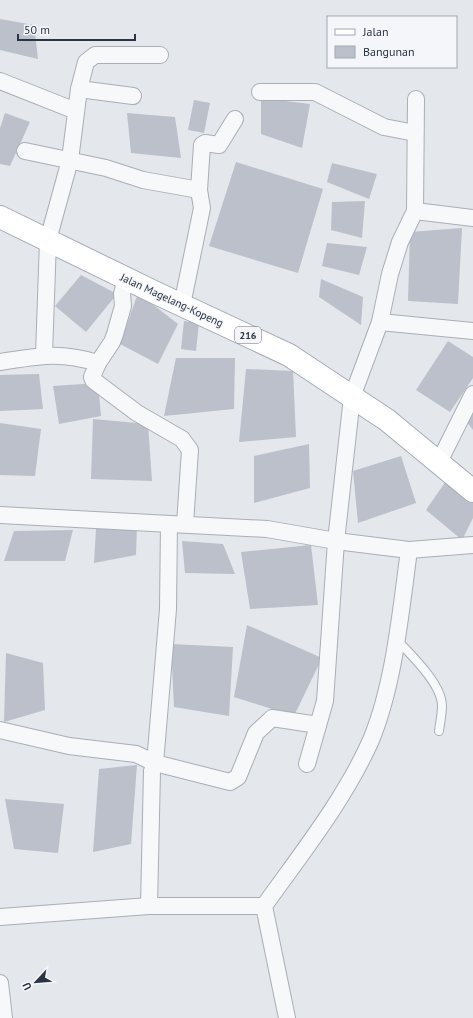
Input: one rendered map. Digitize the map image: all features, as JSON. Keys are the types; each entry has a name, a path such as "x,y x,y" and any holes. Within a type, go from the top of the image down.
{"main road":[{"name":"Jalan Magelang-Kopeng","path":"0,217 289,355 387,420 473,491"}],"street":[{"path":"44,355 48,240 70,160 79,89 86,62 95,55 160,55"},
{"path":"0,81 76,111"},
{"path":"79,89 133,96"},
{"path":"260,92 315,92 384,127 415,133"},
{"path":"307,764 324,701 336,541 352,397 380,322 390,274 398,248 415,211 416,99"},
{"path":"182,305 202,208 199,190 202,145 219,145 235,119"},
{"path":"25,151 106,168 143,180 199,190"},
{"path":"415,211 473,218"},
{"path":"126,278 122,294 123,306 115,334 112,342 98,363 92,377 93,380 137,413 182,439 190,450 177,524 155,763 152,770 149,906"},
{"path":"380,322 473,331"},
{"path":"0,362 44,355 74,356 98,363"},
{"path":"439,462 473,394"},
{"path":"0,515 267,529 336,541 409,550 473,545"},
{"path":"287,1018 264,906 315,835 356,771 371,740 383,704 396,639 409,550"},
{"path":"0,730 69,746 136,754 155,763 230,782 238,777 256,733 272,718 318,725"},
{"path":"0,916 149,906 264,906"},
{"path":"0,983 4,1018"}],"lane":[{"path":"396,639 419,662 435,685 442,705 439,731"}],"building":[{"path":"0,19 34,25 38,59 0,50"},
{"path":"261,98 310,104 302,148 261,134"},
{"path":"194,100 210,103 204,133 188,130"},
{"path":"5,113 30,122 10,166 0,164 0,128"},
{"path":"127,113 175,117 181,158 131,153"},
{"path":"236,162 323,189 298,273 209,246"},
{"path":"332,163 377,174 369,199 327,182"},
{"path":"365,201 362,238 331,230 332,202"},
{"path":"462,228 458,304 408,301 410,232"},
{"path":"327,243 367,247 359,275 322,266"},
{"path":"81,275 117,294 86,332 55,306"},
{"path":"321,279 363,297 361,325 319,297"},
{"path":"138,293 178,324 158,364 120,344"},
{"path":"184,321 199,323 196,351 181,349"},
{"path":"448,341 473,357 473,378 450,412 416,390"},
{"path":"176,358 235,358 234,409 164,416"},
{"path":"246,369 293,371 296,437 239,442"},
{"path":"39,374 43,409 0,411 0,375"},
{"path":"98,383 101,416 59,424 53,386"},
{"path":"473,414 473,430 466,421"},
{"path":"93,419 148,424 152,481 91,479"},
{"path":"0,423 41,429 35,476 0,475"},
{"path":"309,444 310,488 254,503 254,456"},
{"path":"401,456 416,503 358,523 353,471"},
{"path":"446,481 473,501 473,518 462,540 426,510"},
{"path":"137,523 136,555 94,563 96,529"},
{"path":"73,530 65,561 4,561 14,531"},
{"path":"182,541 223,544 235,574 185,573"},
{"path":"311,545 318,605 250,609 241,552"},
{"path":"247,625 322,658 294,716 234,697"},
{"path":"171,644 233,647 229,716 174,707"},
{"path":"6,653 43,663 45,710 4,722"},
{"path":"137,765 131,844 93,852 99,769"},
{"path":"5,799 64,804 58,853 14,849"}]}
